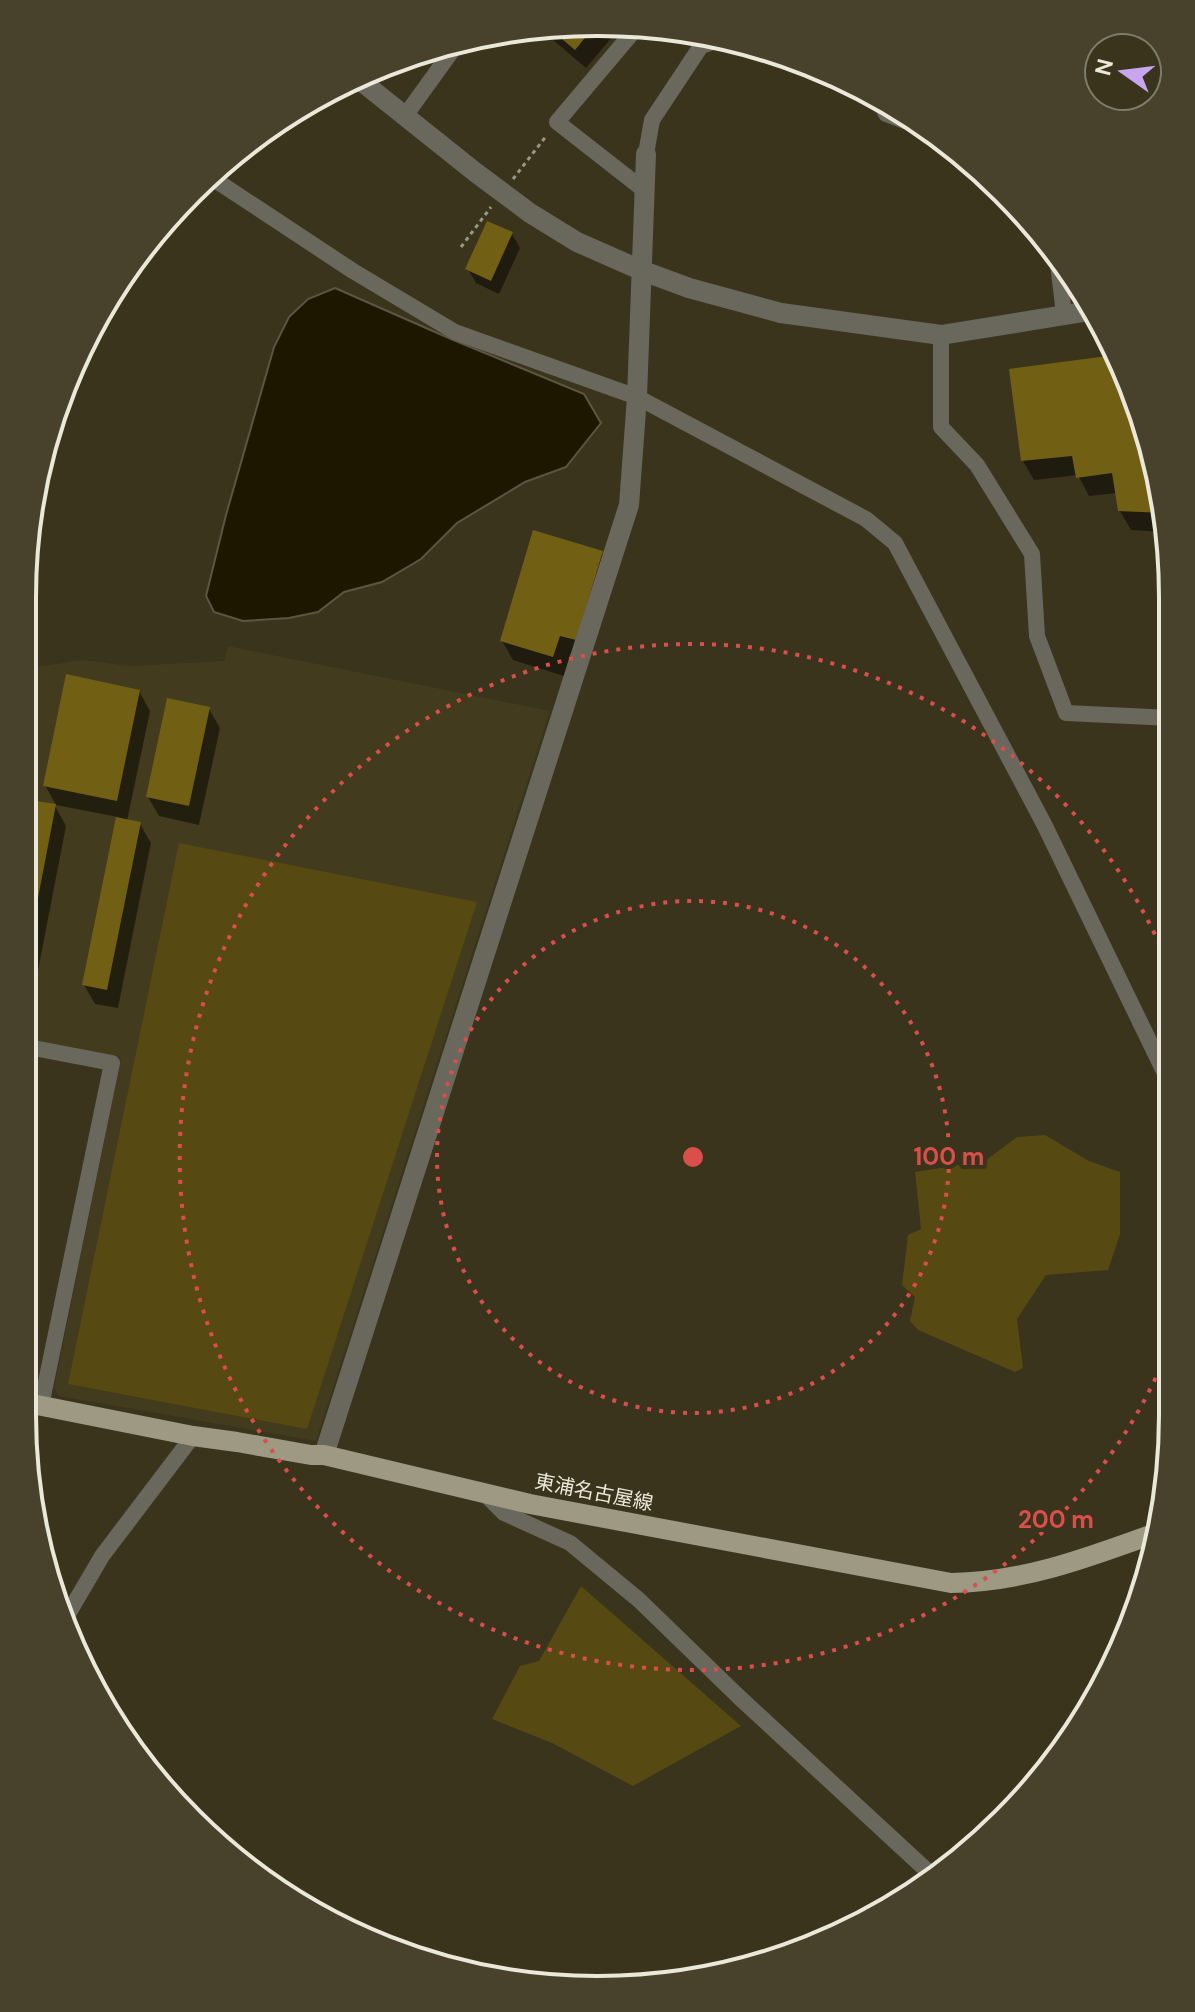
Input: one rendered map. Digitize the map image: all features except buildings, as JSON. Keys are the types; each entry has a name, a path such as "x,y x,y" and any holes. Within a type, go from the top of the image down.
{"main road":[{"name":"東浦名古屋線","path":"36,1405 193,1436 324,1455 485,1494 951,1583 983,1582 1031,1574 1070,1564 1145,1537"}],"street":[{"path":"629,37 557,122 644,190"},
{"path":"324,1455 629,505 637,397 646,154 652,120 701,46"},
{"path":"405,116 448,56"},
{"path":"367,86 530,213 577,242 689,288 781,313 941,335 1081,312"},
{"path":"219,183 353,271 455,332 637,397 866,519 895,543 1044,824 1159,1061"},
{"path":"1061,282 1064,314"},
{"path":"941,335 941,427 977,465 1032,554 1037,636 1066,713 1159,717"},
{"path":"36,1048 112,1063 36,1387"},
{"path":"71,1609 102,1556 193,1436"},
{"path":"485,1494 504,1513 570,1543 639,1600 926,1869"}],"shaded area":[{"path":"335,288 584,394 601,423 566,467 525,482 457,523 421,559 382,582 344,592 318,612 289,618 243,621 214,612 206,596 274,347 289,317 308,299"},
{"path":"228,646 550,711 316,1441 59,1396 54,1388 121,1058 36,1041 36,667 82,660 129,666 224,661"},
{"path":"179,843 477,902 307,1429 68,1384"},
{"path":"1045,1135 1089,1161 1120,1172 1120,1234 1108,1270 1046,1275 1017,1319 1023,1368 1015,1372 918,1330 910,1321 915,1297 902,1285 908,1235 921,1229 915,1172 985,1161 1017,1137"},
{"path":"581,1586 741,1726 633,1786 552,1743 492,1719 520,1666 539,1661"}]}
